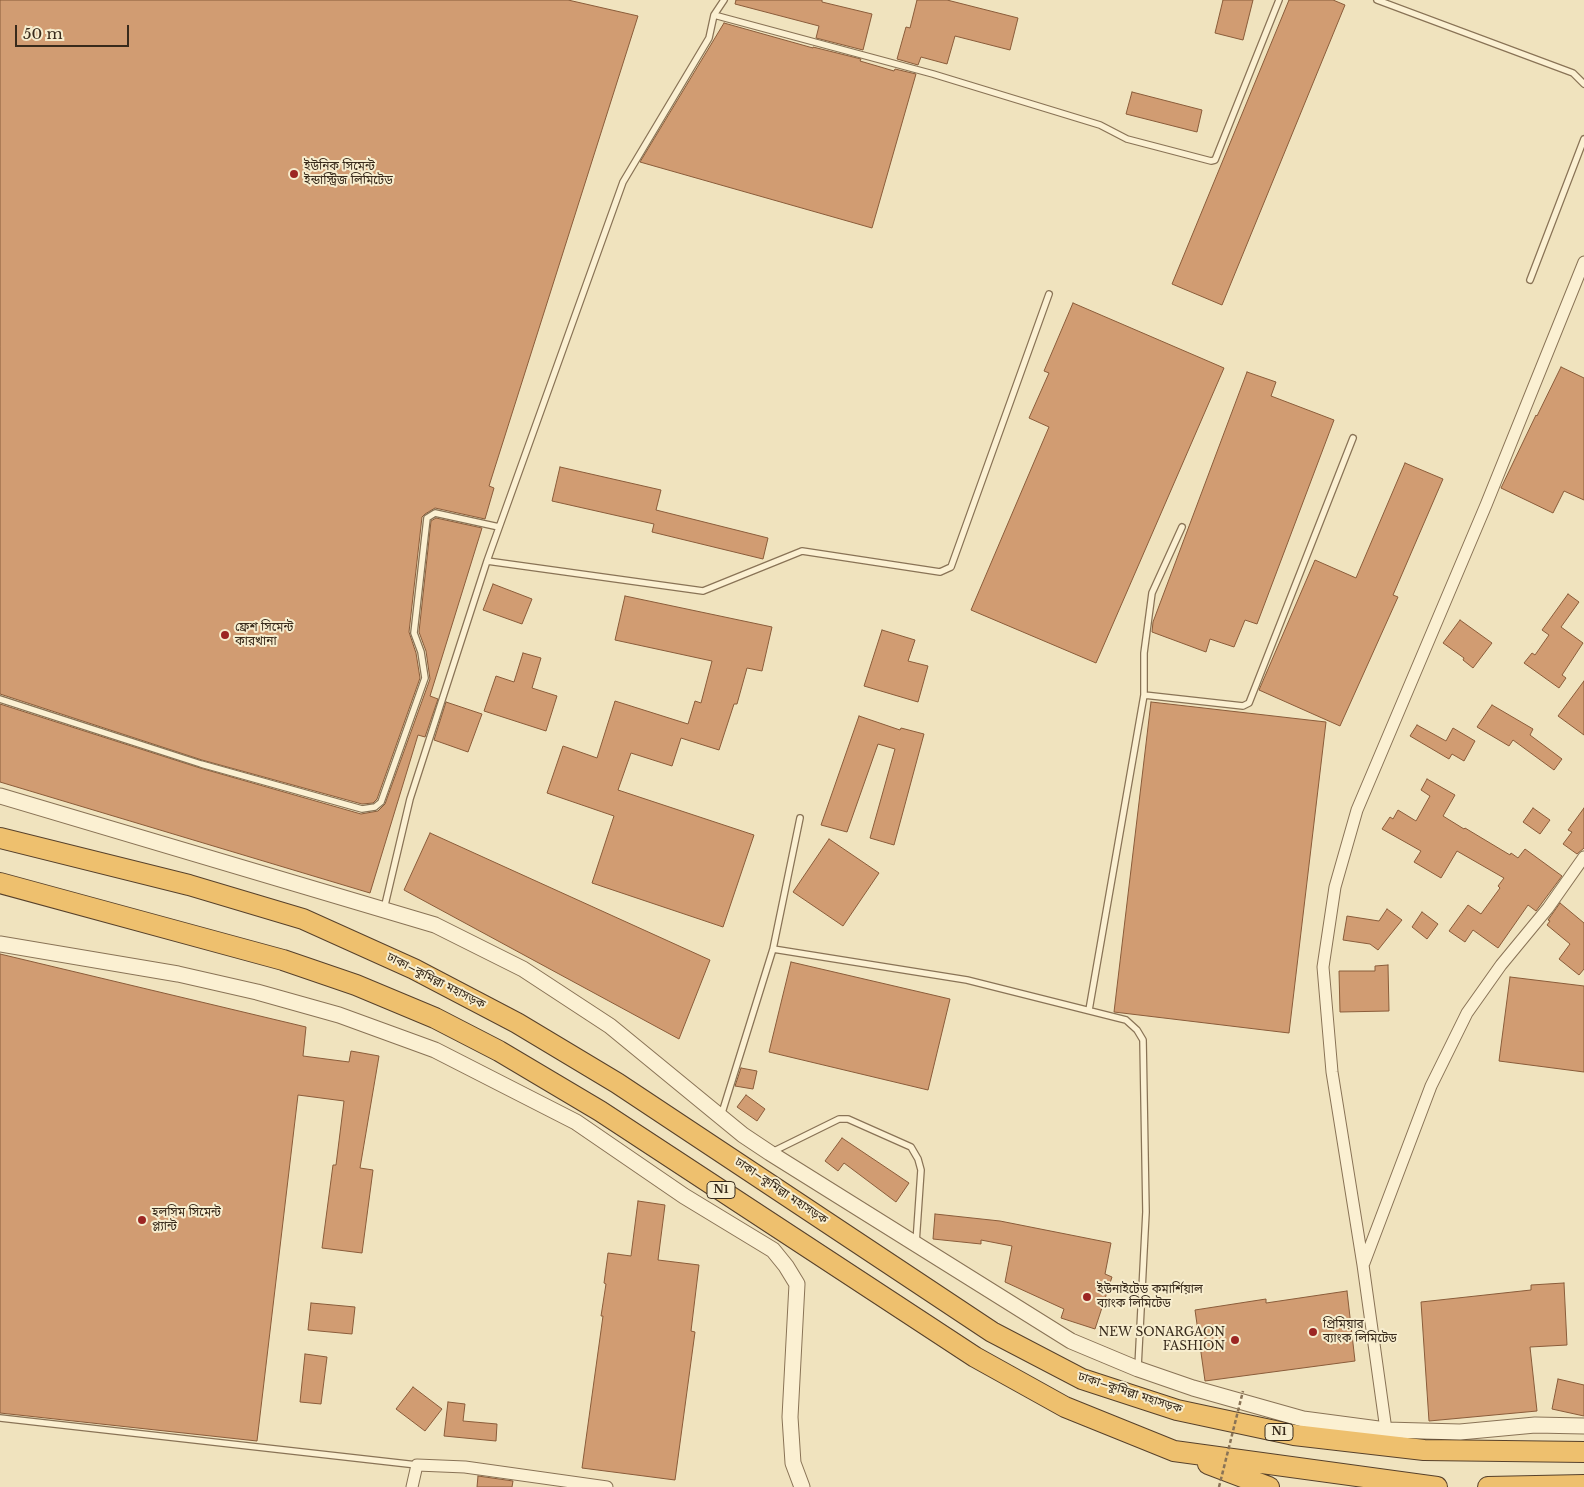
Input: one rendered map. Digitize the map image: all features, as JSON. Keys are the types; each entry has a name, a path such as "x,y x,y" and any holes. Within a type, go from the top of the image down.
{"highway":[{"name":"ঢাকা–কুমিল্লা মহাসড়ক","path":"0,838 188,885 303,919 414,969 516,1023 617,1083 992,1332 1082,1379 1177,1410 1294,1435 1424,1450 1584,1452"},
{"name":"N1","path":"0,883 283,960 356,985 435,1018 499,1051 600,1111 975,1357 1065,1407 1174,1452 1269,1487"},
{"name":"N1","path":"1174,1452 1437,1487"},
{"path":"1488,1487 1584,1485"}],"street":[{"path":"1386,1430 1363,1265 1332,1072 1323,967 1335,887 1357,810 1486,505 1584,262"},
{"path":"0,796 435,925 523,970 610,1026 720,1117 770,1153 1071,1341 1138,1369 1193,1388 1302,1419 1386,1430 1460,1432 1535,1425 1584,1426"},
{"path":"1363,1265 1431,1086 1467,1014 1500,965 1548,908 1584,857"},
{"path":"0,944 178,974 257,992 339,1015 435,1050 576,1122 684,1196 773,1250 797,1284 790,1417 793,1463 802,1487"},
{"path":"412,1487 417,1465 465,1467 607,1487"}],"lane":[{"path":"384,910 410,799 487,561 623,182 709,38 714,15 724,0"},
{"path":"714,15 942,77 1100,125 1127,139 1211,161 1215,160 1279,0"},
{"path":"1377,0 1574,72 1584,84"},
{"path":"1530,280 1584,139"},
{"path":"487,561 704,591 802,551 940,572 951,567 1049,294"},
{"path":"1144,696 1243,706 1249,703 1353,438"},
{"path":"0,699 210,767 362,809 375,807 381,802 425,678 421,652 414,633 427,518 435,513 499,527"},
{"path":"1089,1010 1144,696 1144,653 1152,594 1182,527"},
{"path":"720,1117 773,948 800,818"},
{"path":"773,948 967,980 1126,1020 1138,1030 1143,1040 1146,1212 1138,1369"},
{"path":"770,1153 839,1118 848,1119 911,1147 918,1159 921,1170 916,1244"},
{"path":"0,1418 417,1465"}],"path":[{"path":"1219,1487 1243,1391"}],"building":[{"path":"0,0 568,0 638,16 489,486 494,488 485,519 435,508 422,517 409,632 416,653 420,678 377,799 373,803 362,804 202,760 0,694"},
{"path":"736,0 822,0 822,2 872,14 863,50 816,38 819,26 735,4"},
{"path":"917,0 947,0 1018,18 1010,50 955,36 947,64 921,57 918,65 897,59 906,27 910,28"},
{"path":"1223,0 1253,0 1243,40 1215,33"},
{"path":"1289,0 1333,0 1345,5 1222,305 1172,284"},
{"path":"724,23 813,48 861,59 860,61 894,71 895,69 916,74 872,228 640,162"},
{"path":"1132,92 1202,110 1197,132 1126,114"},
{"path":"1073,303 1224,368 1096,663 971,610 1049,427 1029,418 1049,373 1044,371"},
{"path":"1561,367 1584,378 1584,500 1564,491 1553,513 1501,488"},
{"path":"1247,372 1276,382 1271,396 1334,420 1257,624 1245,620 1234,647 1210,639 1206,652 1152,632 1153,622"},
{"path":"1405,463 1443,479 1393,595 1398,597 1340,726 1259,690 1315,560 1356,578"},
{"path":"560,467 661,490 656,510 768,538 763,559 652,532 654,524 552,501"},
{"path":"436,518 482,528 430,696 438,699 425,737 418,735 370,893 0,782 0,704 200,768 361,814 378,811 385,804 430,679 426,651 419,632 431,521"},
{"path":"493,584 532,599 522,624 483,610"},
{"path":"1568,594 1579,602 1561,627 1583,643 1562,675 1566,678 1559,688 1524,663 1532,653 1535,655 1549,635 1542,630"},
{"path":"625,596 772,627 762,671 747,668 737,704 734,704 719,750 681,738 672,766 631,753 618,790 754,835 723,927 592,883 614,816 547,793 563,746 597,758 615,701 688,724 695,701 701,703 712,661 615,640"},
{"path":"1460,620 1492,643 1473,668 1463,660 1464,658 1443,643"},
{"path":"882,630 915,640 908,661 928,666 918,702 864,686"},
{"path":"523,653 541,658 532,688 557,696 546,731 484,711 496,676 514,682"},
{"path":"1584,681 1584,735 1558,716"},
{"path":"446,702 482,714 468,752 434,740"},
{"path":"1151,702 1326,722 1289,1033 1114,1012"},
{"path":"1492,705 1533,729 1530,735 1562,759 1554,770 1513,740 1509,746 1477,727"},
{"path":"859,716 900,730 901,728 924,734 894,845 870,838 895,749 878,744 847,832 821,825"},
{"path":"1417,725 1446,741 1453,728 1475,741 1464,761 1452,754 1449,759 1410,736"},
{"path":"1427,779 1455,795 1443,816 1510,855 1511,853 1518,858 1525,849 1562,876 1536,911 1528,905 1498,948 1473,930 1465,942 1449,931 1468,905 1481,914 1500,888 1498,886 1504,878 1457,851 1441,878 1414,862 1421,851 1382,829 1390,817 1393,819 1398,810 1416,821 1430,796 1421,790"},
{"path":"1533,808 1550,820 1540,834 1523,822"},
{"path":"1584,808 1584,848 1577,854 1563,844 1572,832 1568,830"},
{"path":"430,833 710,960 679,1039 404,890"},
{"path":"829,839 879,873 843,926 793,892"},
{"path":"1560,903 1584,923 1584,969 1579,975 1559,959 1570,944 1547,925 1550,921 1548,920"},
{"path":"1387,909 1402,920 1378,950 1370,944 1343,940 1347,916 1379,921"},
{"path":"1422,912 1438,924 1427,939 1412,927"},
{"name":"হলসিম সিমেন্ট প্ল্যান্ট","path":"0,954 306,1027 303,1056 349,1062 351,1051 379,1056 360,1168 373,1170 362,1253 322,1248 333,1165 336,1165 344,1101 298,1095 257,1441 0,1413"},
{"path":"791,962 950,999 928,1090 769,1052"},
{"path":"1388,965 1389,1011 1340,1012 1339,971 1375,971 1375,966"},
{"path":"1510,977 1584,986 1584,1072 1499,1061"},
{"path":"741,1068 757,1071 753,1089 735,1086"},
{"path":"746,1095 765,1109 757,1121 737,1107"},
{"path":"842,1138 909,1183 896,1202 844,1163 838,1171 825,1161"},
{"path":"638,1201 665,1205 658,1260 699,1265 691,1331 695,1332 675,1480 582,1468 603,1316 601,1316 608,1253 631,1256"},
{"path":"935,1214 1000,1221 1111,1243 1105,1274 1112,1277 1095,1329 1061,1318 1064,1309 1005,1282 1012,1246 981,1240 981,1244 933,1239"},
{"path":"1564,1283 1567,1345 1530,1347 1537,1411 1429,1421 1421,1302 1531,1290 1531,1285"},
{"path":"1347,1291 1355,1361 1205,1381 1195,1310 1266,1299 1266,1303"},
{"path":"311,1303 355,1307 352,1334 308,1330"},
{"path":"305,1354 327,1357 321,1404 300,1402"},
{"path":"1558,1379 1584,1385 1584,1416 1552,1409"},
{"path":"413,1387 442,1409 425,1431 396,1409"},
{"path":"448,1402 465,1404 463,1421 497,1424 496,1441 444,1436"},
{"path":"478,1476 513,1481 512,1487 477,1487"}],"place":[{"name":"ইউনিক সিমেন্ট ইন্ডাস্ট্রিজ লিমিটেড","path":"294,174"},
{"name":"ফ্রেশ সিমেন্ট কারখানা","path":"225,635"},
{"name":"হলসিম সিমেন্ট প্ল্যান্ট","path":"142,1220"},
{"name":"ইউনাইটেড কমার্শিয়াল ব্যাংক লিমিটেড","path":"1087,1297"},
{"name":"প্রিমিয়ার ব্যাংক লিমিটেড","path":"1313,1332"},
{"name":"NEW SONARGAON FASHION","path":"1235,1340"}]}
